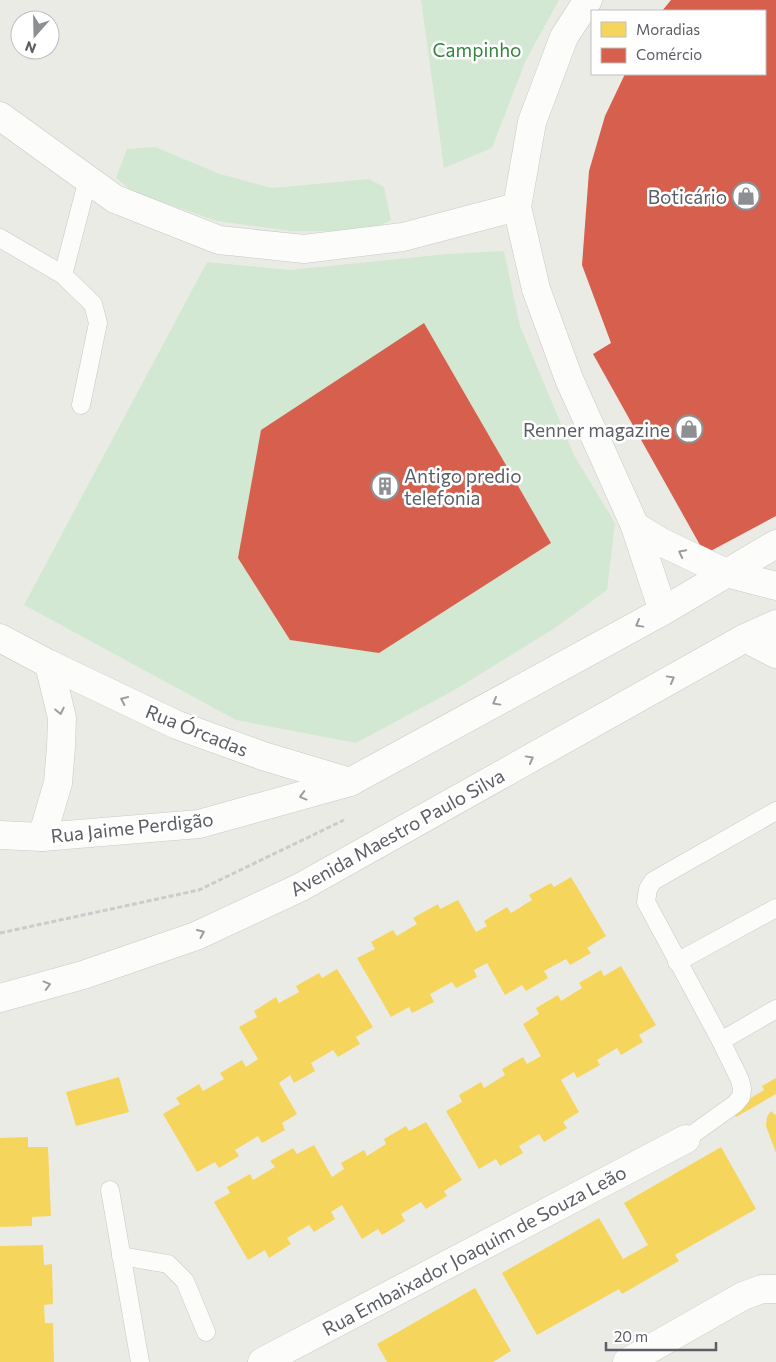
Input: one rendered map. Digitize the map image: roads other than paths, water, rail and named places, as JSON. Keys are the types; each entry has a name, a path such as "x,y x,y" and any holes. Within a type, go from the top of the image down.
{"street":[{"path":"588,0 564,37 532,122 517,207 536,289 569,379 635,526 663,611"},
{"path":"0,116 115,199 219,240 304,249 403,237 517,207"},
{"path":"635,526 661,542 726,573 776,586"},
{"path":"350,782 663,611 776,544"},
{"name":"Avenida Maestro Paulo Silva","path":"0,998 83,975 196,936 301,887 745,638 776,624"},
{"name":"Rua Órcadas","path":"0,638 49,664 176,725 263,756 350,782"},
{"path":"745,638 776,654"},
{"path":"42,837 58,783 61,746 62,718 49,664"},
{"name":"Rua Jaime Perdigão","path":"0,835 42,837 199,824 350,782"},
{"name":"Rua Embaixador Joaquim de Souza Leão","path":"262,1362 686,1138"},
{"path":"627,1362 743,1296 762,1289 776,1289"}],"lane":[{"path":"63,275 88,179"},
{"path":"0,238 63,275 93,304 98,323 81,405"},
{"path":"686,1138 735,1104 741,1097 742,1088 721,1041 646,902 648,889 654,882 776,811"},
{"path":"677,962 776,908"},
{"path":"721,1041 776,1010"},
{"path":"110,1190 140,1362"},
{"path":"121,1256 168,1264 185,1281 206,1332"}],"place":[{"name":"Boticário","path":"746,196"},
{"name":"Renner magazine","path":"689,429"},
{"name":"Antigo predio telefonia","path":"385,486"}],"park label":[{"name":"Campinho","path":"477,49"}]}
